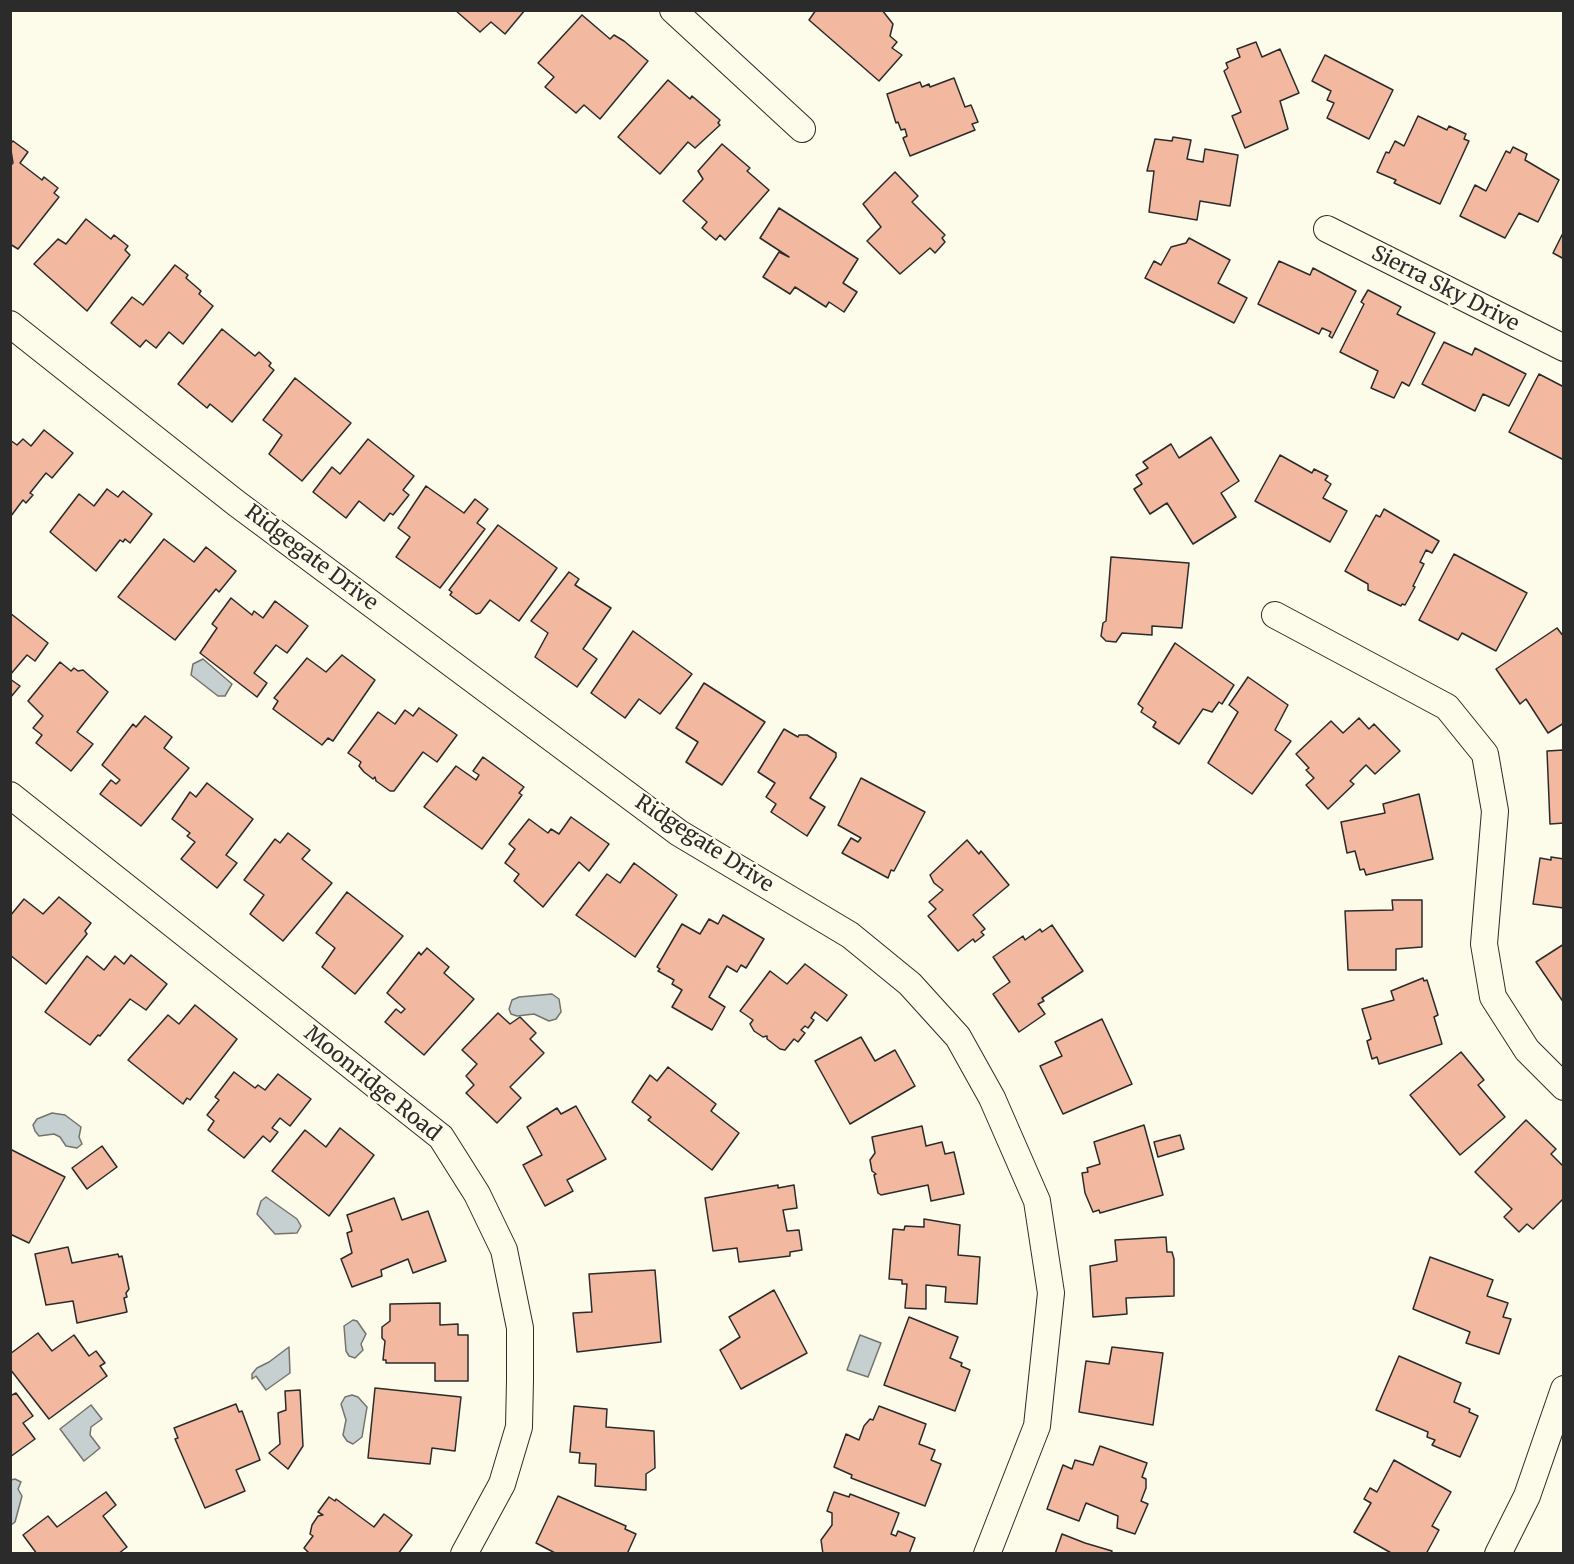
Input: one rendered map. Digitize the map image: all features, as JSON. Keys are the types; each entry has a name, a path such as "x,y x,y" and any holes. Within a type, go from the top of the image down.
{"street":[{"path":"673,10 802,129"},
{"name":"Sierra Sky Drive","path":"1328,229 1563,348"},
{"name":"Ridgegate Drive","path":"10,324 236,503 679,833 850,935 910,984 958,1037 992,1098 1037,1202 1051,1293 1037,1426 987,1554"},
{"path":"1275,615 1447,707 1485,754 1495,811 1484,944 1493,997 1527,1050 1563,1087"},
{"name":"Moonridge Road","path":"10,795 441,1137 477,1194 504,1250 520,1328 519,1426 502,1484 464,1554"},
{"path":"1498,1554 1527,1496 1563,1389"}],"shaded area":[{"path":"203,659 232,684 225,696 218,696 191,675 193,664"},
{"path":"552,994 559,999 560,1005 561,1012 556,1019 549,1021 534,1014 517,1016 511,1014 509,1009 512,1000 519,997"},
{"path":"52,1113 65,1115 81,1127 79,1137 82,1144 77,1148 66,1146 60,1137 54,1134 39,1136 33,1125 37,1119"},
{"path":"266,1197 297,1219 301,1226 297,1233 275,1234 257,1214 261,1201"},
{"path":"353,1320 357,1321 366,1334 361,1344 363,1350 355,1358 349,1356 346,1351 344,1326"},
{"path":"860,1335 881,1343 868,1377 847,1370"},
{"path":"289,1347 290,1373 266,1390 256,1376 252,1379 252,1374 257,1368"},
{"path":"352,1395 358,1397 367,1407 362,1437 353,1444 343,1435 346,1420 341,1404 345,1397"},
{"path":"91,1405 102,1419 91,1427 90,1435 100,1448 84,1461 60,1429"},
{"path":"11,1480 21,1482 18,1489 22,1496 15,1522 11,1525"}],"building":[{"path":"455,10 525,10 505,34 491,22 480,32"},
{"path":"816,10 882,10 893,24 890,36 897,42 892,48 902,55 879,81 809,20"},
{"path":"582,15 610,39 614,35 648,61 600,119 584,105 576,113 545,87 554,77 538,63"},
{"path":"1256,42 1262,57 1280,49 1299,93 1280,101 1288,129 1245,148 1232,116 1241,112 1224,71 1228,68 1226,63 1240,57 1237,49"},
{"path":"1325,55 1393,90 1369,139 1327,118 1334,103 1327,100 1331,91 1312,81"},
{"path":"954,78 965,107 971,105 978,122 972,124 975,130 910,156 903,138 907,136 905,129 901,130 898,122 896,123 887,94 920,82 922,87 929,84 930,87"},
{"path":"668,80 690,99 692,96 720,120 718,123 720,125 695,148 688,142 660,174 618,137"},
{"path":"1418,116 1447,130 1449,126 1466,134 1464,139 1469,141 1440,204 1394,183 1396,180 1377,172 1386,152 1389,153 1395,141 1404,146"},
{"path":"1173,137 1191,140 1187,159 1203,162 1205,149 1238,155 1230,206 1200,201 1197,220 1149,212 1154,171 1147,171 1155,139 1172,141"},
{"path":"13,141 28,152 20,163 42,180 44,177 58,188 54,193 59,197 18,249 10,244 10,166 13,163 10,144"},
{"path":"722,144 750,168 747,171 769,190 725,240 720,235 716,240 702,228 707,222 683,201 703,179 698,171"},
{"path":"1513,147 1527,154 1525,160 1559,180 1538,222 1519,213 1505,238 1460,216 1475,185 1486,191 1506,151 1510,153"},
{"path":"895,172 918,196 912,202 945,235 942,238 945,242 935,253 930,248 900,274 867,241 881,227 863,204"},
{"path":"779,208 858,259 843,283 857,292 844,312 829,302 826,307 795,287 790,294 763,277 779,252 789,257 760,238"},
{"path":"86,219 111,239 114,235 128,246 125,250 130,255 87,311 34,264 58,239 66,244"},
{"path":"1564,231 1564,259 1553,253"},
{"path":"1189,238 1230,260 1218,283 1247,298 1234,323 1145,278 1154,261 1161,265 1171,247 1186,243"},
{"path":"1279,261 1310,275 1313,268 1356,291 1332,338 1329,336 1331,332 1322,328 1319,334 1258,304"},
{"path":"175,265 188,275 186,278 213,306 183,344 169,332 156,348 146,340 140,347 111,323 132,297 143,305"},
{"path":"1368,290 1401,307 1397,314 1435,333 1409,386 1402,382 1394,398 1371,388 1378,371 1340,352 1364,304 1361,302"},
{"path":"222,329 255,356 259,352 271,363 269,366 274,370 232,422 210,404 207,408 178,384"},
{"path":"1444,342 1472,355 1475,348 1526,374 1509,406 1483,394 1475,411 1422,384"},
{"path":"1539,374 1564,387 1564,460 1509,432"},
{"path":"295,378 351,423 302,481 269,454 282,435 263,420"},
{"path":"44,430 73,453 52,478 46,473 30,493 33,495 26,503 23,500 11,516 10,440 17,445 23,439 31,446"},
{"path":"1211,437 1239,481 1221,493 1236,517 1193,544 1167,503 1150,514 1134,489 1142,484 1136,475 1148,468 1143,462 1171,444 1179,458"},
{"path":"368,439 414,476 403,490 409,495 393,515 390,513 384,521 359,501 346,518 313,492 332,467 340,474"},
{"path":"1280,455 1312,473 1314,469 1328,476 1325,480 1331,484 1323,498 1347,511 1330,542 1255,501"},
{"path":"426,486 464,513 475,499 488,509 477,523 485,529 440,588 396,557 410,537 398,528"},
{"path":"107,489 118,497 123,491 152,514 130,543 125,539 123,542 120,540 96,571 50,532 79,494 94,506"},
{"path":"1384,509 1439,541 1432,553 1426,550 1420,562 1424,564 1413,586 1415,587 1405,605 1401,606 1368,590 1368,584 1345,571 1376,515 1380,517"},
{"path":"498,525 557,568 519,621 490,600 480,613 476,614 450,595 452,592 449,590"},
{"path":"164,539 194,562 206,547 236,571 219,592 216,589 175,640 118,597"},
{"path":"1454,554 1527,593 1496,651 1462,633 1458,640 1419,620"},
{"path":"1111,557 1189,563 1182,628 1152,626 1152,635 1122,633 1116,642 1106,641 1101,636 1103,623 1106,621"},
{"path":"569,572 579,579 575,585 611,608 583,649 597,659 577,687 535,657 548,633 531,621"},
{"path":"231,598 252,615 254,611 263,618 275,601 308,626 287,653 276,645 254,673 267,683 257,697 200,653 217,628 212,624"},
{"path":"10,613 48,643 35,661 27,655 10,675"},
{"path":"1557,628 1564,637 1564,723 1548,733 1526,699 1520,704 1496,669"},
{"path":"633,631 692,674 660,714 639,699 625,718 591,693"},
{"path":"1175,643 1234,685 1222,704 1219,702 1212,712 1203,709 1179,744 1153,727 1156,722 1141,712 1143,708 1138,704"},
{"path":"342,655 375,680 333,741 328,738 322,745 273,709 278,701 274,698 307,658 326,672"},
{"path":"60,662 71,671 74,668 78,671 83,670 108,692 77,732 93,744 71,771 36,743 42,735 33,728 43,716 28,701"},
{"path":"1248,677 1288,705 1275,730 1291,741 1252,794 1208,763 1238,712 1229,705"},
{"path":"10,679 20,686 10,698"},
{"path":"704,683 765,722 722,785 686,762 698,742 676,728"},
{"path":"419,708 457,735 437,762 423,752 394,791 390,791 376,781 375,777 373,779 364,772 359,766 361,762 348,753 378,712 395,724 405,710 413,716"},
{"path":"145,716 172,737 164,748 189,768 141,826 100,794 111,780 116,784 120,780 102,765 133,724 136,727"},
{"path":"1359,718 1369,729 1374,724 1400,751 1375,774 1366,765 1350,781 1354,784 1328,809 1306,785 1314,778 1306,770 1309,768 1296,754 1331,721 1343,733"},
{"path":"784,729 798,737 807,735 836,753 836,757 810,798 825,807 807,836 771,812 776,804 766,797 775,783 758,772"},
{"path":"1564,750 1564,823 1550,824 1547,751"},
{"path":"483,757 524,787 519,793 522,795 482,849 424,807 456,766 476,780 479,775 473,771"},
{"path":"861,778 925,812 894,871 891,870 888,878 842,853 851,838 858,842 861,838 838,825"},
{"path":"207,783 253,819 226,855 237,863 217,888 181,859 195,842 187,836 190,833 172,819 190,792 196,797"},
{"path":"1419,794 1433,859 1366,875 1364,869 1360,870 1355,851 1347,853 1341,822 1385,813 1383,804"},
{"path":"571,817 609,844 589,871 579,862 543,907 514,881 519,874 505,863 515,849 509,844 529,819 548,833 551,829 559,834"},
{"path":"288,833 310,850 302,859 332,883 283,941 250,914 264,895 244,880 275,839 280,843"},
{"path":"967,840 979,854 981,851 1009,885 973,915 985,929 981,932 984,935 975,942 973,939 958,951 928,916 936,909 929,902 943,890 934,883 930,875"},
{"path":"1551,857 1564,859 1564,908 1533,904 1540,858 1551,860"},
{"path":"634,863 677,895 635,957 576,915 607,874 620,883"},
{"path":"347,892 403,936 355,994 322,967 335,948 316,933"},
{"path":"59,897 91,923 85,931 87,934 46,984 10,955 10,916 24,899 43,914"},
{"path":"1392,900 1422,900 1422,947 1396,949 1396,970 1348,970 1345,911 1393,910"},
{"path":"723,915 764,939 746,968 741,965 737,972 727,966 709,997 725,1007 712,1030 672,1007 682,990 672,984 674,980 658,971 660,969 657,967 682,924 700,934 709,919 718,924"},
{"path":"1052,925 1083,971 1042,998 1044,1001 1038,1004 1045,1014 1019,1032 993,994 1010,982 993,957 1023,936 1025,940 1040,929 1042,932"},
{"path":"1564,944 1564,1003 1536,962"},
{"path":"427,948 449,967 444,973 474,999 424,1055 385,1022 396,1009 401,1013 405,1009 387,993 419,952 421,955"},
{"path":"131,955 167,984 146,1010 130,999 90,1045 45,1012 87,956 104,970 115,956 124,964"},
{"path":"805,964 847,995 827,1021 815,1012 811,1018 814,1020 808,1028 805,1026 801,1030 805,1033 798,1042 794,1039 785,1050 780,1049 767,1039 767,1036 763,1037 754,1031 750,1024 753,1020 740,1011 770,971 787,984"},
{"path":"1423,978 1424,981 1427,980 1438,1015 1434,1017 1442,1044 1379,1064 1377,1057 1372,1059 1367,1041 1371,1039 1362,1009 1394,1000 1391,991"},
{"path":"195,1005 237,1039 190,1100 187,1098 183,1104 128,1060 168,1015 179,1024"},
{"path":"498,1013 510,1024 520,1017 536,1033 530,1039 544,1053 510,1087 521,1098 497,1123 466,1093 474,1085 466,1076 477,1064 462,1050"},
{"path":"1102,1019 1132,1084 1063,1114 1040,1066 1062,1056 1055,1042"},
{"path":"861,1037 875,1061 895,1050 915,1086 850,1124 815,1061"},
{"path":"1461,1052 1484,1080 1478,1085 1505,1117 1460,1155 1410,1095"},
{"path":"668,1067 716,1104 711,1111 739,1133 712,1170 648,1120 651,1117 632,1102 650,1075 657,1081"},
{"path":"234,1072 255,1088 258,1085 265,1090 278,1074 311,1099 290,1126 280,1118 272,1128 278,1132 270,1142 263,1136 244,1158 208,1130 214,1121 207,1115 219,1100 215,1097"},
{"path":"576,1106 606,1159 567,1180 573,1191 545,1206 523,1165 542,1155 527,1127 557,1108 561,1114"},
{"path":"1526,1120 1556,1149 1551,1154 1564,1167 1564,1198 1533,1229 1527,1224 1519,1232 1504,1217 1512,1209 1475,1172"},
{"path":"1144,1125 1163,1195 1100,1213 1099,1210 1093,1212 1085,1193 1082,1173 1088,1172 1087,1168 1100,1164 1094,1142"},
{"path":"922,1126 926,1146 942,1142 945,1154 954,1152 964,1194 931,1201 928,1185 881,1195 878,1193 874,1175 876,1174 872,1171 870,1160 875,1153 872,1137"},
{"path":"340,1128 374,1155 329,1216 272,1171 305,1130 326,1147"},
{"path":"1180,1135 1184,1149 1158,1157 1154,1142"},
{"path":"102,1146 117,1167 87,1189 72,1168"},
{"path":"10,1149 65,1177 29,1243 10,1234"},
{"path":"778,1185 778,1188 794,1185 797,1208 783,1210 787,1231 799,1230 802,1250 790,1252 790,1256 739,1262 737,1248 713,1251 705,1198"},
{"path":"394,1198 402,1220 428,1211 446,1261 413,1273 408,1259 381,1270 382,1276 352,1287 341,1259 352,1253 347,1233 352,1231 347,1215"},
{"path":"924,1219 960,1225 958,1255 980,1257 977,1304 945,1302 946,1287 926,1285 926,1309 905,1308 907,1284 902,1284 902,1280 889,1279 893,1229 904,1230 905,1226 924,1227"},
{"path":"1166,1237 1167,1252 1172,1252 1174,1259 1174,1296 1126,1298 1127,1314 1093,1317 1090,1266 1117,1261 1115,1240"},
{"path":"68,1247 72,1263 118,1254 119,1257 122,1256 129,1289 126,1293 127,1297 124,1298 127,1312 77,1323 73,1301 46,1305 35,1254"},
{"path":"1430,1257 1493,1280 1487,1296 1508,1303 1503,1317 1511,1319 1499,1354 1466,1343 1470,1332 1413,1309"},
{"path":"655,1270 661,1342 577,1352 573,1313 592,1312 589,1274"},
{"path":"774,1290 807,1353 741,1389 720,1350 740,1337 729,1317"},
{"path":"440,1303 440,1325 458,1324 458,1335 468,1335 468,1381 435,1381 435,1363 386,1363 386,1360 383,1360 385,1341 382,1338 382,1327 390,1321 390,1304"},
{"path":"909,1317 958,1337 950,1358 962,1363 961,1366 970,1370 955,1411 884,1385"},
{"path":"38,1333 52,1351 74,1335 89,1356 96,1351 105,1363 100,1366 107,1376 49,1419 10,1369 10,1354"},
{"path":"1112,1347 1163,1353 1153,1425 1079,1412 1086,1361 1109,1364"},
{"path":"1399,1356 1461,1383 1454,1402 1470,1409 1469,1412 1478,1416 1460,1457 1432,1445 1435,1440 1427,1437 1428,1432 1376,1410"},
{"path":"375,1388 461,1397 455,1451 432,1448 430,1464 368,1458"},
{"path":"300,1390 303,1446 288,1469 269,1453 280,1444 278,1413 286,1410 285,1391"},
{"path":"16,1393 33,1416 23,1423 35,1439 10,1457 10,1396"},
{"path":"236,1404 239,1412 242,1411 260,1460 236,1470 245,1491 205,1508 175,1439 178,1438 174,1428"},
{"path":"574,1406 607,1409 606,1427 654,1431 655,1468 646,1474 646,1490 595,1486 596,1464 579,1463 580,1453 570,1452"},
{"path":"879,1406 926,1424 919,1444 935,1450 931,1460 941,1464 925,1506 851,1478 852,1475 834,1467 846,1434 859,1440 864,1426 870,1419 873,1420"},
{"path":"1100,1446 1147,1463 1142,1477 1146,1479 1146,1488 1141,1501 1148,1504 1135,1534 1117,1528 1118,1516 1086,1503 1079,1521 1047,1509 1063,1465 1072,1469 1075,1460 1093,1465"},
{"path":"1394,1460 1451,1492 1432,1526 1439,1530 1426,1554 1393,1554 1354,1532 1371,1503 1364,1499 1370,1488 1377,1492"},
{"path":"106,1492 116,1505 103,1516 127,1547 118,1554 37,1554 23,1535 48,1516 57,1527"},
{"path":"834,1492 849,1497 850,1494 899,1513 891,1534 896,1536 898,1531 915,1538 909,1554 823,1554 821,1540 832,1525 832,1513 827,1511"},
{"path":"558,1496 626,1526 625,1529 636,1534 627,1554 557,1554 536,1543"},
{"path":"329,1497 335,1501 336,1499 374,1527 384,1514 412,1535 398,1554 310,1554 304,1548 313,1536 310,1534 312,1525 318,1516 323,1515 318,1512"},
{"path":"1062,1534 1112,1551 1111,1554 1055,1554"}]}
